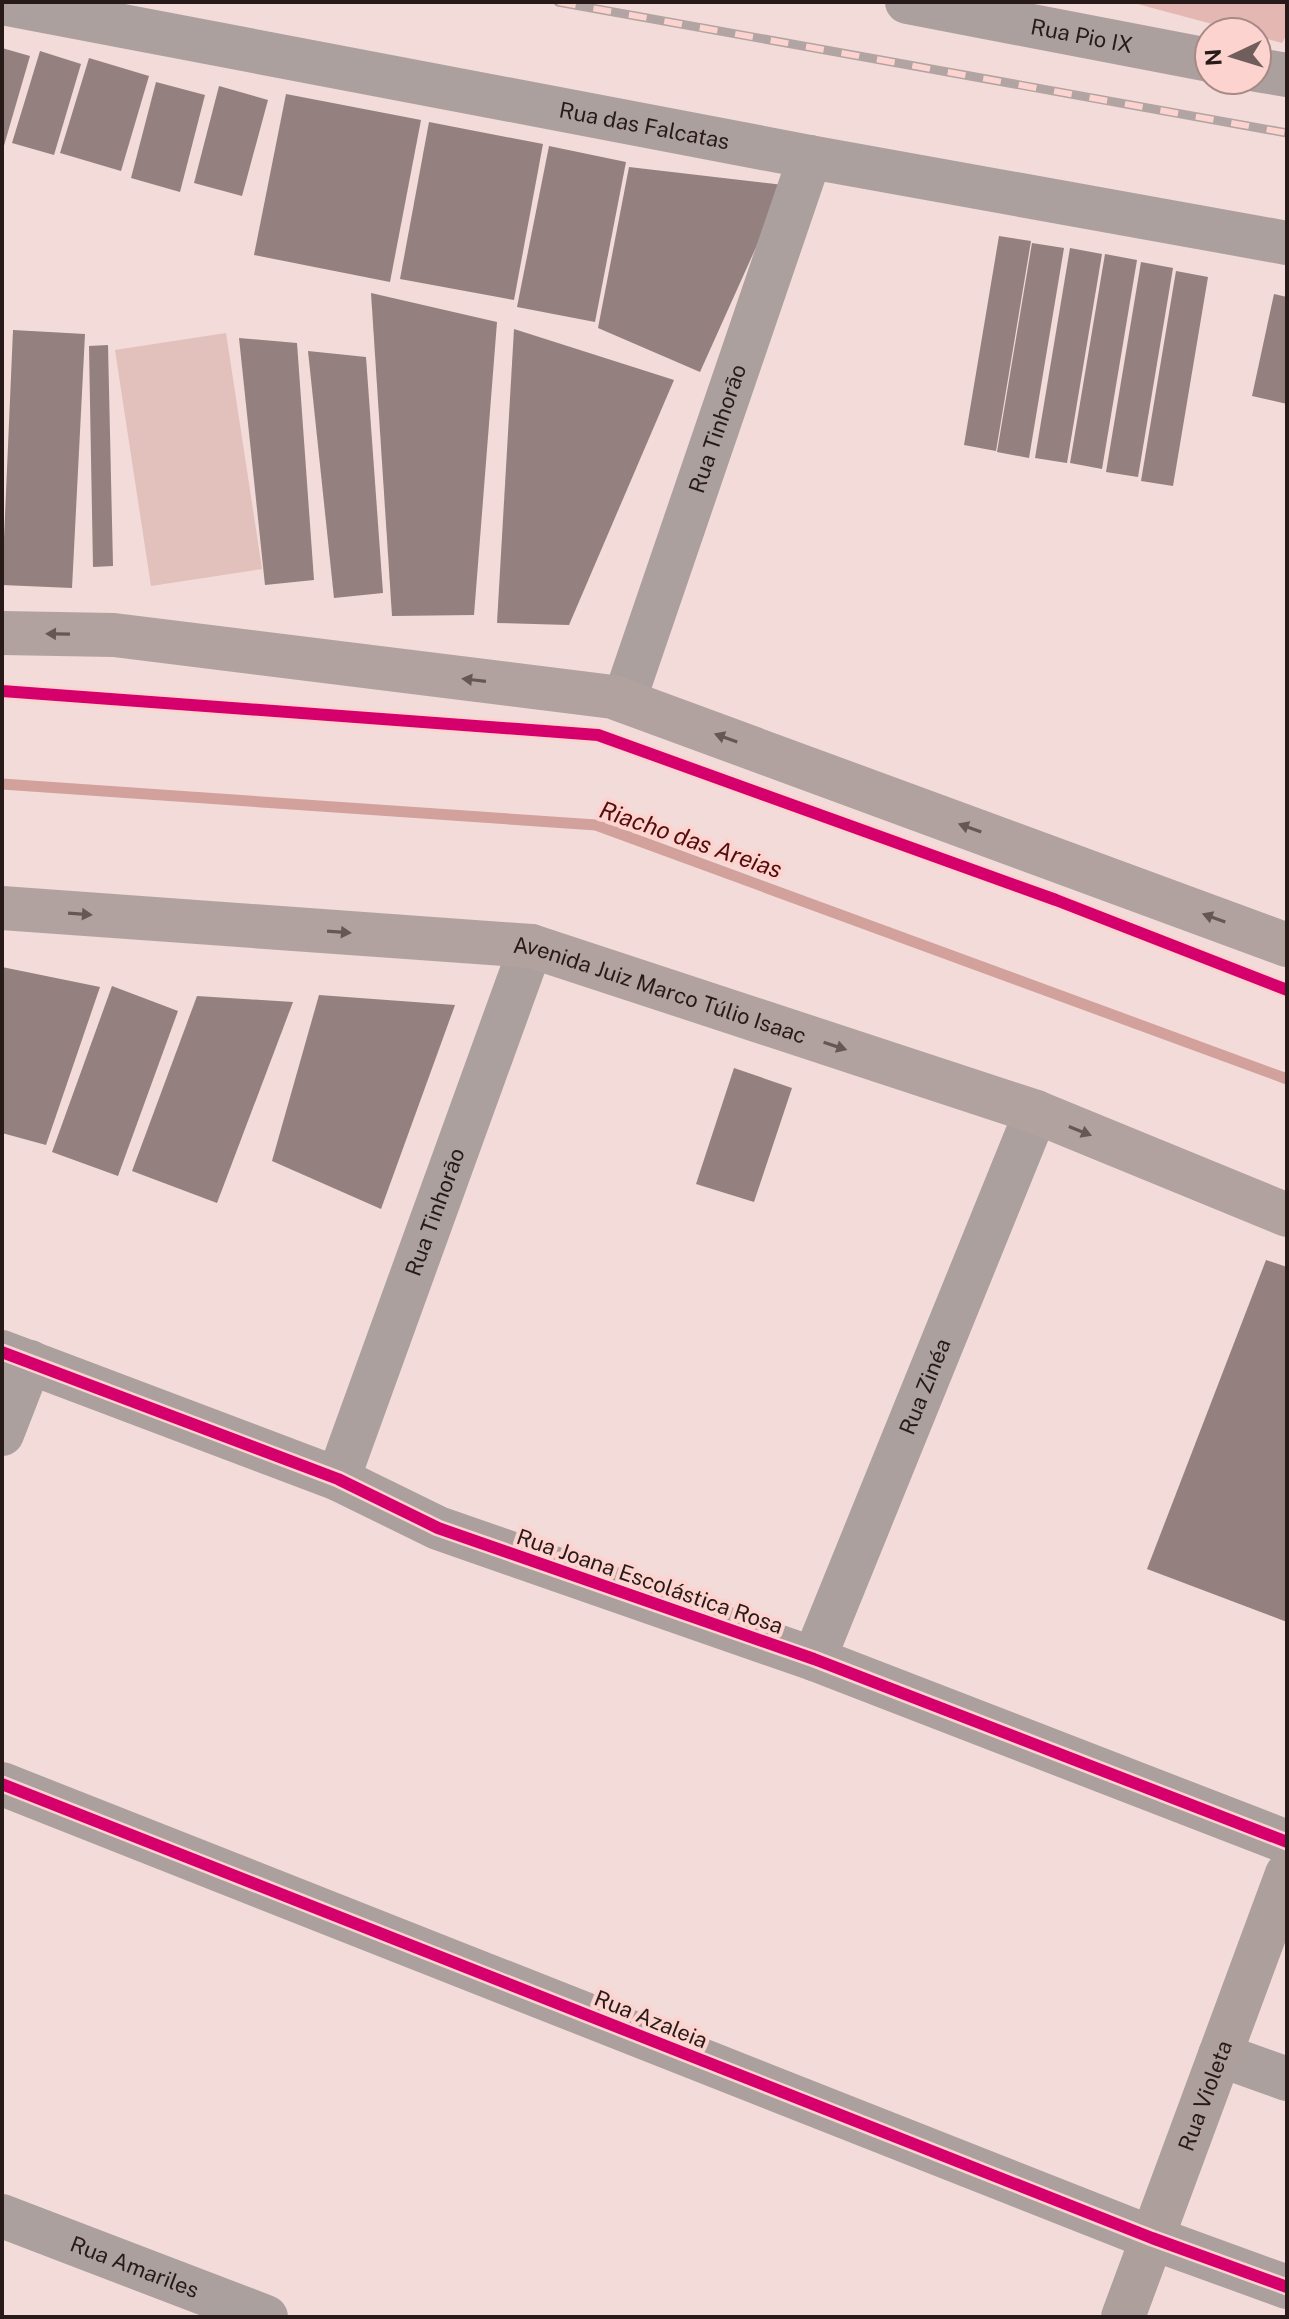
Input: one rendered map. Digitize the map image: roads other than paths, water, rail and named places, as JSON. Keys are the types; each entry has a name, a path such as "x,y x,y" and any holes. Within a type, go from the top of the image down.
{"main road":[{"path":"2,633 114,635 624,701 1287,945"},
{"name":"Avenida Juiz Marco Túlio Isaac","path":"2,908 531,946 1036,1112 1287,1215"}],"street":[{"name":"Rua Pio IX","path":"907,2 1193,57"},
{"name":"Rua das Falcatas","path":"2,3 810,157 1287,243"},
{"name":"Rua Tinhorão","path":"624,701 810,157"},
{"name":"Rua Tinhorão","path":"338,1479 531,946"},
{"name":"Rua Zinéa","path":"814,1659 1036,1112"},
{"name":"Rua Joana Escolástica Rosa","path":"16,1357 338,1479 438,1528 814,1659 1287,1842"},
{"path":"2,1434 16,1357"},
{"name":"Rua Azaleia","path":"2,1784 1152,2238 1287,2287"},
{"name":"Rua Violeta","path":"1123,2317 1287,1874"},
{"path":"1220,2055 1287,2079"},
{"name":"Rua Amariles","path":"2,2216 266,2317"}],"waterway":[{"name":"Riacho das Areias","path":"2,784 596,825 1287,1079"}],"railway":[{"path":"558,2 1287,133"}]}
